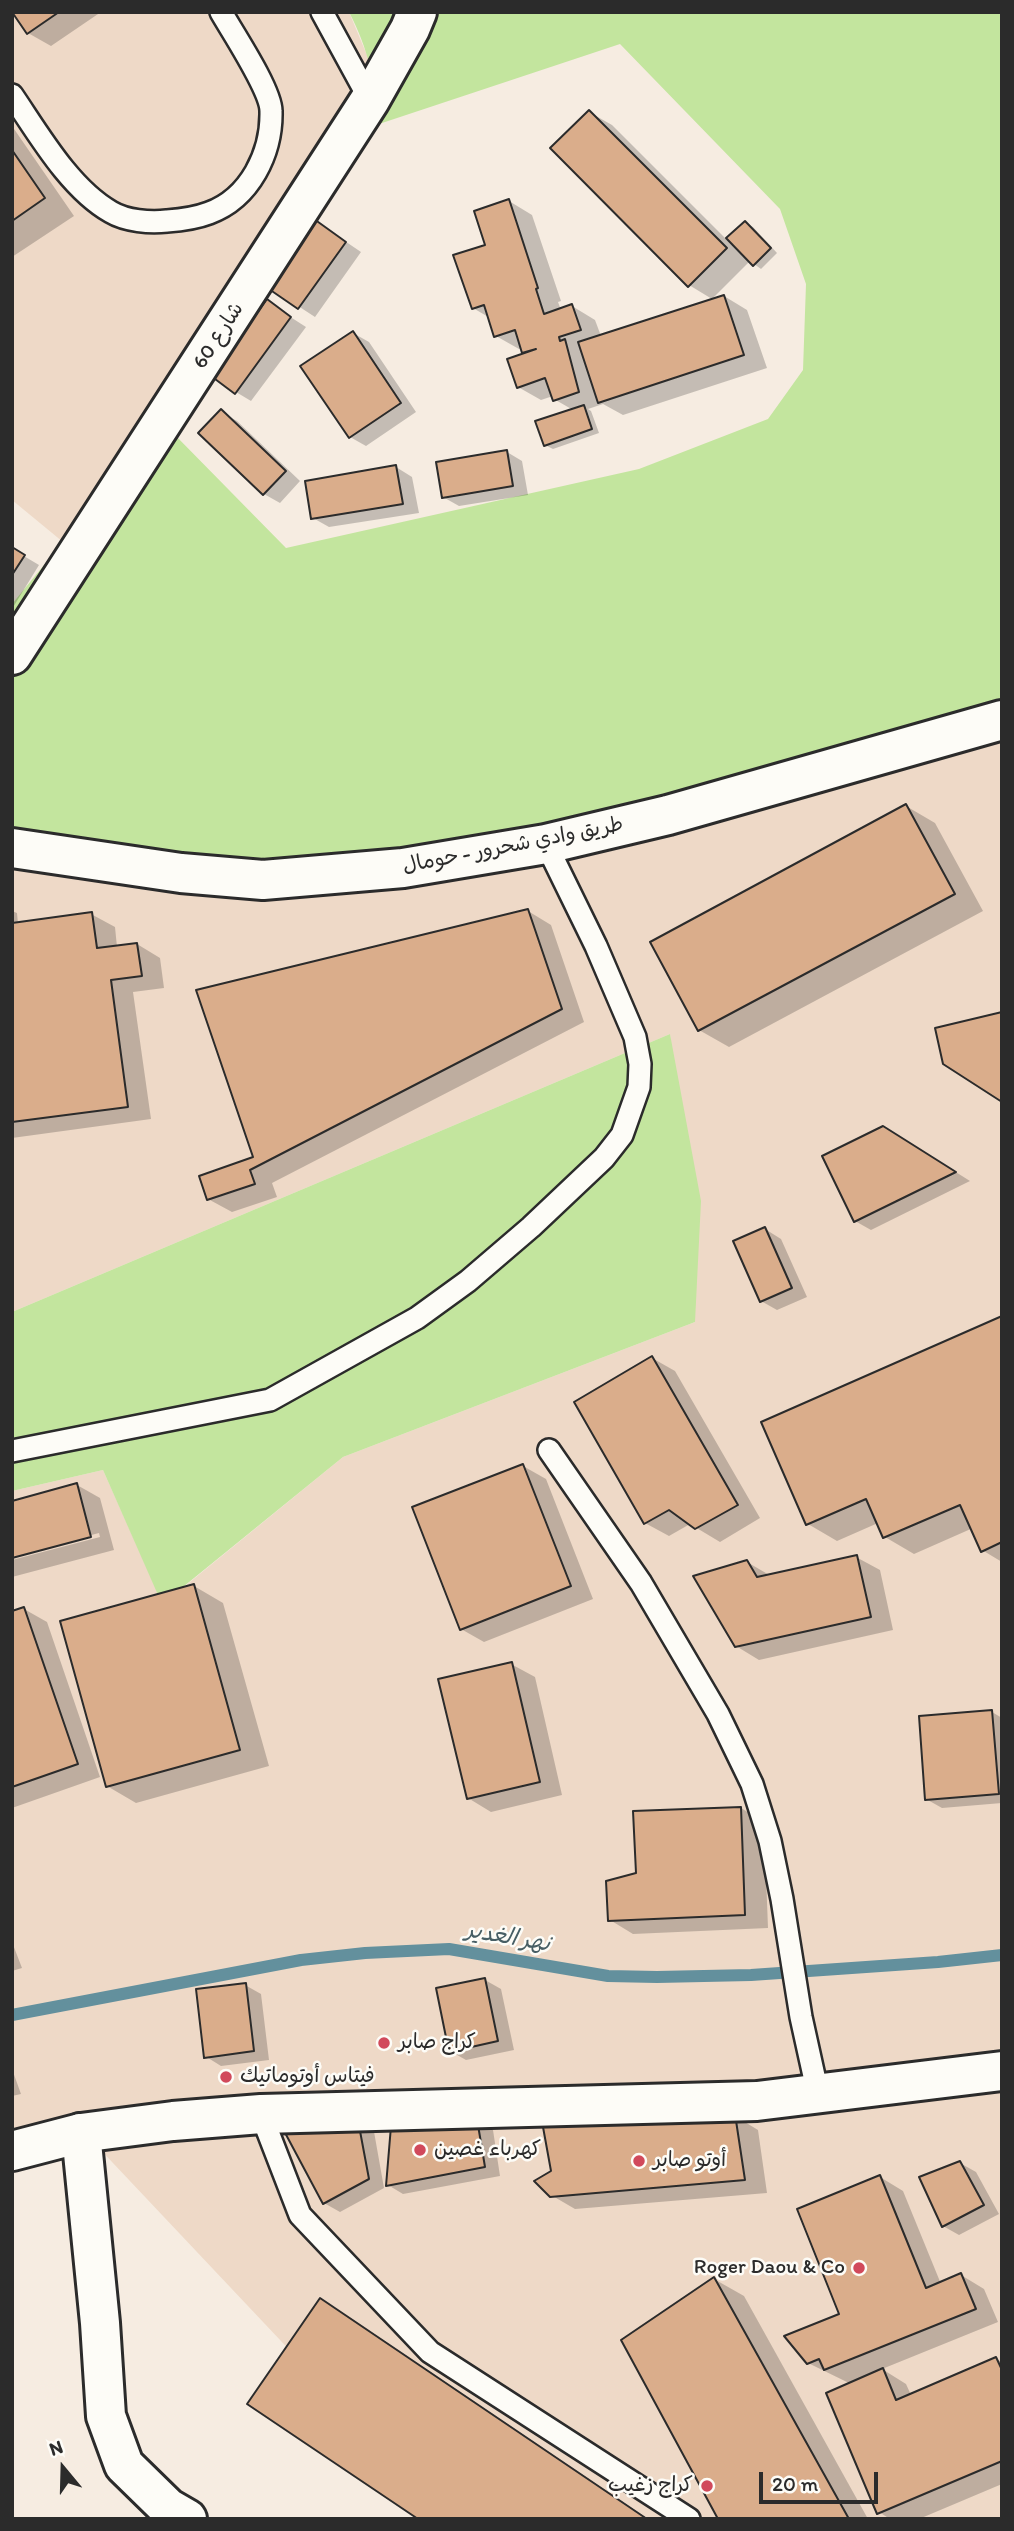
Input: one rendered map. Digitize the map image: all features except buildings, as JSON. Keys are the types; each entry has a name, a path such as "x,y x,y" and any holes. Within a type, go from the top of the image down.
{"street":[{"name":"شارع 60","path":"12,655 370,100 417,12"},
{"name":"طريق وادي شحرور - حومال","path":"12,848 181,873 263,880 403,868 547,844 668,815 1002,720"},
{"path":"12,2151 81,2133 173,2121 261,2114 757,2101 1002,2071"},
{"path":"81,2133 100,2323 106,2416 124,2465 168,2508 187,2519"}],"lane":[{"path":"12,95 79,187 112,213 152,223 190,219 211,213 234,198 256,174 269,145 272,108 257,73 221,12"},
{"path":"322,12 370,100"},
{"path":"12,1451 270,1400 417,1318 458,1288 531,1227 604,1158 622,1135 639,1087 640,1064 635,1037 596,946 547,844"},
{"path":"549,1450 641,1583 718,1714 752,1784 769,1841 818,2094"},
{"path":"261,2114 300,2216 430,2353 690,2519"}],"shaded area":[{"path":"12,12 349,12 369,60 376,91 379,124 63,542 12,500"},
{"path":"1002,734 1002,2519 449,2519 79,2127 12,2148 12,1491 103,1470 163,1604 343,1457 695,1322 670,1034 12,1312 12,864"}],"green space":[{"path":"349,12 1002,12 1002,734 613,841 244,878 12,864 12,604 63,542 173,433 286,548 639,469 768,419 803,370 806,284 780,209 620,44 379,124 370,66"},
{"path":"670,1034 701,1201 695,1322 343,1457 162,1604 103,1470 12,1491 12,1312"}],"waterway":[{"name":"نهر الغدير","path":"12,2015 301,1960 365,1953 449,1949 608,1976 657,1977 751,1975 1002,1955"}],"place":[{"name":"كراج صابر","path":"384,2043"},
{"name":"فيتاس أوتوماتيك","path":"226,2077"},
{"name":"كهرباء غصين","path":"420,2150"},
{"name":"أوتو صابر","path":"639,2161"},
{"name":"Roger Daou & Co","path":"859,2268"},
{"name":"كراج زغيب","path":"707,2486"}]}
